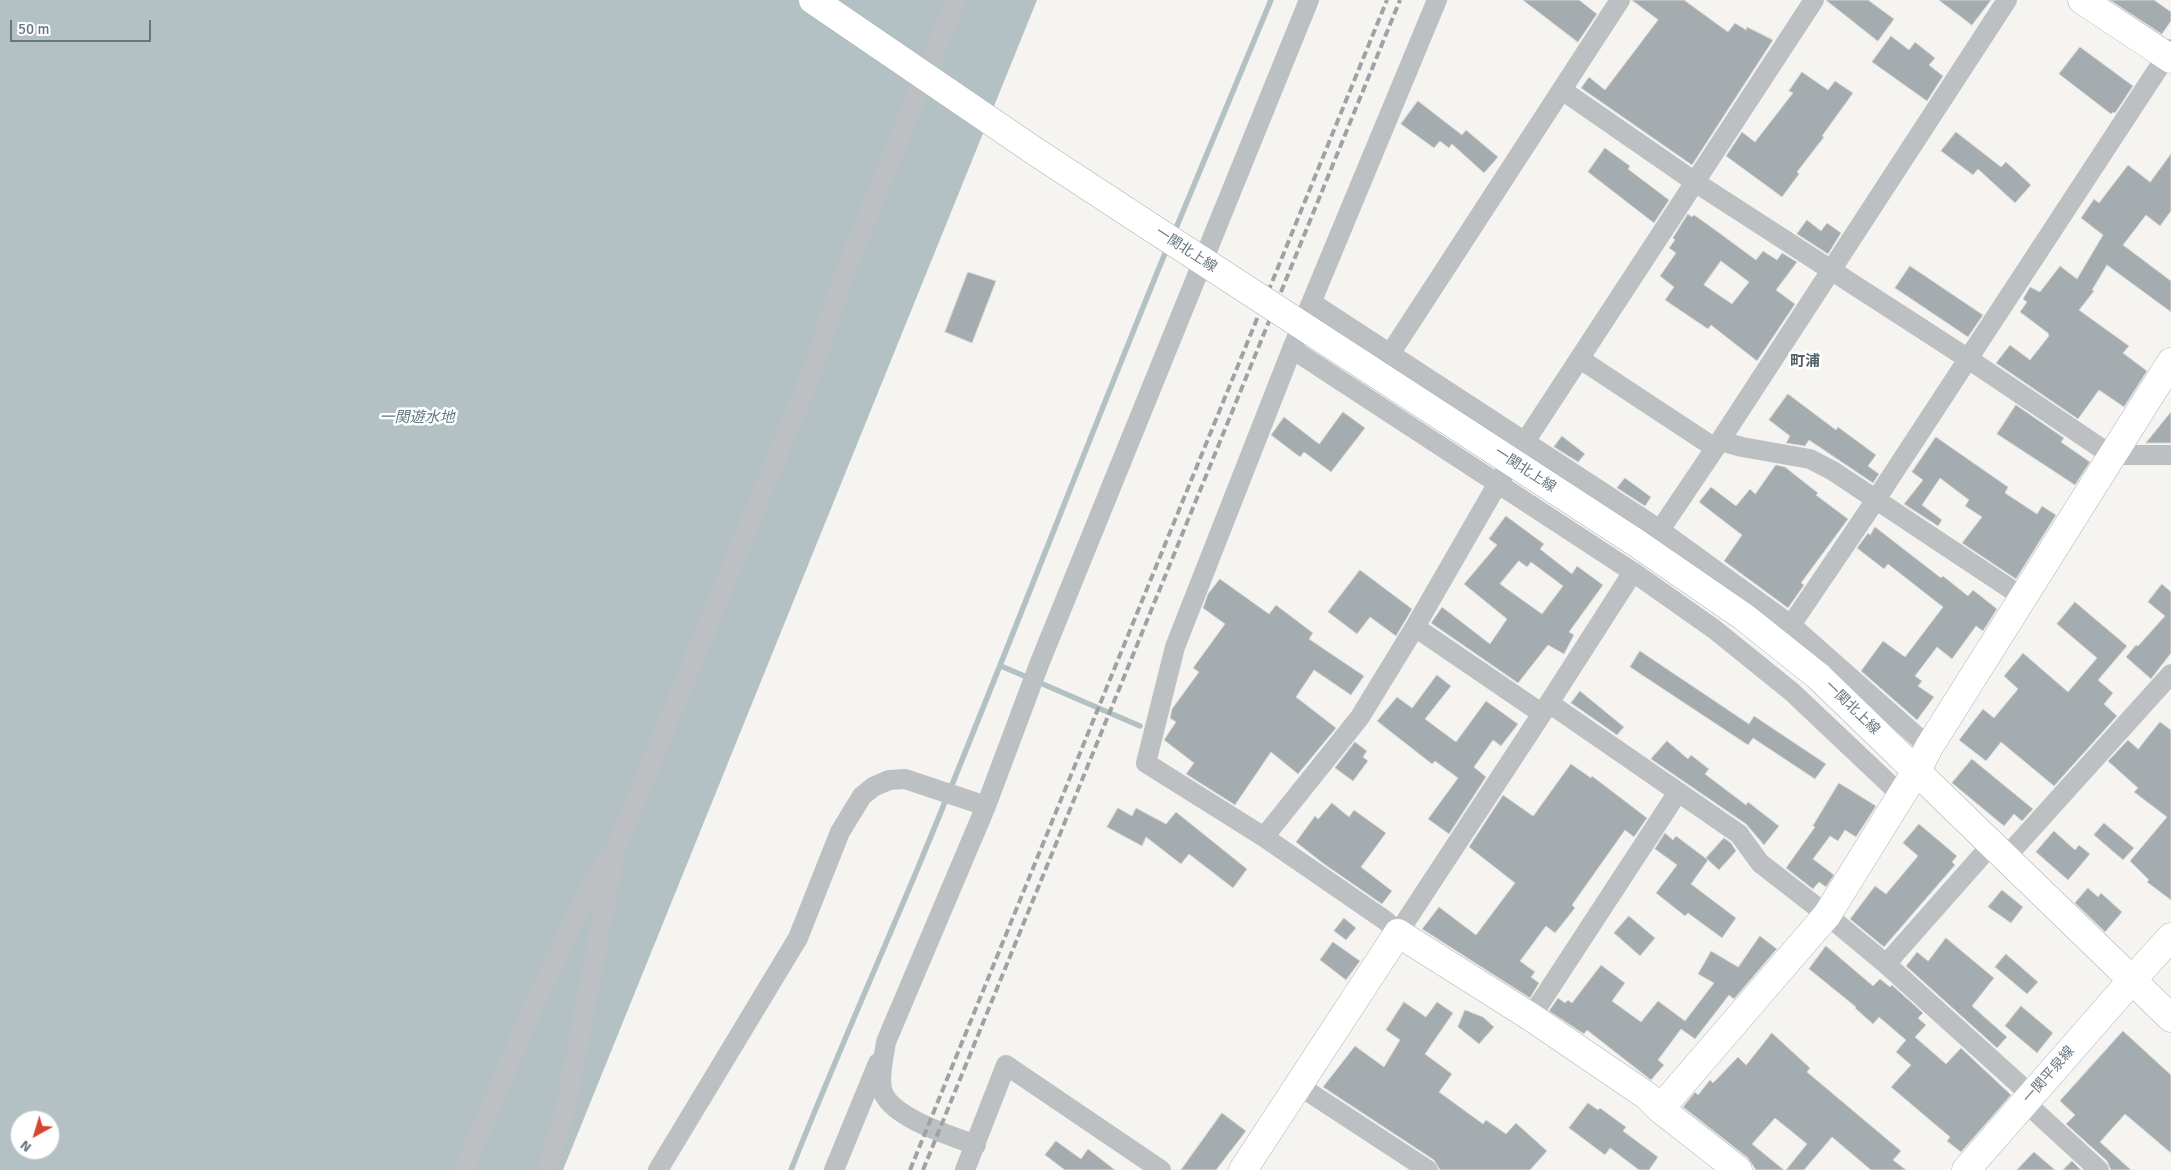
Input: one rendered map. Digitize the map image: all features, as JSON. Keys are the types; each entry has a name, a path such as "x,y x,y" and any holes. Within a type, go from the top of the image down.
{"main road":[{"name":"一関北上線","path":"813,0 1036,152 1635,542 1744,616 1923,758 1999,850 2171,1018"},
{"path":"2082,0 2170,54"},
{"path":"1660,1109 1827,915 2111,455 2171,362"},
{"path":"1243,1170 1398,933 1531,1016 1647,1096 1728,1167"},
{"path":"2132,980 2171,936"},
{"name":"一関平泉線","path":"1966,1170 2132,980"}],"street":[{"path":"547,1170 566,1106 615,851 812,371 846,269 956,0"},
{"path":"834,1170 986,806 1040,662 1310,0"},
{"path":"1437,0 1292,349 1175,647 1146,762 1264,837 1386,921 1398,933 1633,572"},
{"path":"1390,354 1620,0"},
{"path":"1264,837 1360,716 1415,627 1498,483 1814,0"},
{"path":"1660,530 2007,0"},
{"path":"1791,625 2170,54"},
{"path":"1562,90 1696,182 1967,358 2111,455 2171,455"},
{"path":"1312,303 1660,530 1791,625 1923,758"},
{"path":"1292,349 1633,572 1714,629 1792,692 1901,795"},
{"path":"1580,359 1718,444 1810,459 1833,471 2024,598"},
{"path":"1415,627 1678,792 1739,834 1760,863 1886,964 2028,1099 2099,1170"},
{"path":"1886,964 2171,674"},
{"path":"658,1170 798,938 840,832 862,796 873,787 889,780 905,780 930,786 986,806"},
{"path":"1531,1016 1678,792"},
{"path":"464,1170 532,1009 593,880 615,851"},
{"path":"886,1042 882,1090 892,1104 911,1120 976,1145"},
{"path":"965,1170 1006,1065 1161,1170"},
{"path":"1298,1085 1428,1170"}],"water":[{"name":"一関遊水地","path":"0,0 1037,0 563,1170 0,1170"}],"building":[{"path":"1523,0 1579,0 1597,14 1578,42"},
{"path":"1632,0 1684,0 1728,32 1735,23 1746,30 1747,27 1773,40 1692,165 1581,88 1589,77 1605,90 1658,20"},
{"path":"1826,0 1868,0 1894,19 1878,41"},
{"path":"1939,0 1991,0 1972,25"},
{"path":"2110,0 2154,0 2171,12 2171,21 2162,34"},
{"path":"1891,36 1909,50 1915,42 1935,58 1929,65 1943,76 1927,101 1872,62"},
{"path":"2080,47 2133,86 2115,113 2111,114 2059,74"},
{"path":"1802,72 1828,90 1835,81 1853,93 1822,136 1824,137 1797,172 1799,174 1782,197 1726,156 1742,132 1755,142 1793,93 1789,91"},
{"path":"1418,101 1462,135 1466,130 1498,157 1484,173 1452,144 1449,148 1440,141 1434,148 1401,124"},
{"path":"1956,132 2001,167 2006,162 2031,185 2015,203 1978,169 1973,175 1941,151"},
{"path":"1605,148 1630,166 1628,169 1669,200 1654,223 1588,172"},
{"path":"2171,154 2171,211 2160,226 2146,215 2123,245 2171,281 2171,312 2107,265 2092,290 2094,291 2079,310 2129,346 2123,353 2147,371 2124,407 2099,390 2078,419 1996,363 2010,345 2030,360 2049,336 2048,333 2020,312 2027,302 2023,299 2030,287 2040,292 2060,266 2077,279 2103,235 2081,218 2094,199 2099,203 2128,165 2150,182"},
{"path":"1688,214 1692,217 1694,215 1756,260 1763,251 1777,260 1782,253 1797,262 1776,290 1795,304 1757,361 1711,325 1708,329 1665,300 1674,287 1660,276 1676,253 1669,248 1675,240 1673,238","holes":["1721,261 1749,282 1732,304 1704,285"]},
{"path":"1807,220 1821,231 1827,223 1841,233 1828,254 1797,234"},
{"path":"1910,266 1983,315 1968,337 1895,288"},
{"path":"968,272 996,281 972,343 945,332"},
{"path":"1788,394 1836,430 1838,427 1876,455 1868,466 1879,474 1873,483 1809,440 1805,446 1786,443 1790,436 1769,420"},
{"path":"2016,405 2064,438 2061,442 2090,462 2075,485 1997,434"},
{"path":"1343,412 1365,428 1331,472 1304,452 1300,457 1271,435 1284,417 1319,444"},
{"path":"2171,412 2171,443 2146,443"},
{"path":"1562,436 1585,454 1578,462 1554,447"},
{"path":"1936,437 2008,487 2005,493 2037,514 2042,506 2056,515 2016,579 1962,543 1982,517 1965,506 1969,500 1940,478 1922,505 1942,520 1938,526 1904,504 1923,480 1912,472"},
{"path":"1776,465 1785,467 1818,493 1816,495 1848,519 1801,583 1804,585 1788,608 1724,561 1742,535 1699,502 1711,487 1736,506 1750,489 1755,494"},
{"path":"1625,478 1651,497 1645,506 1617,488"},
{"path":"1506,516 1544,544 1540,549 1572,574 1577,566 1603,585 1569,632 1574,635 1564,654 1548,645 1518,683 1431,623 1442,607 1490,644 1507,619 1464,584 1497,545 1489,539","holes":["1519,561 1527,567 1531,562 1563,586 1542,614 1500,584"]},
{"path":"1875,527 1941,578 1943,576 1968,596 1973,590 1997,609 1983,631 1976,626 1952,659 1937,647 1915,676 1922,681 1918,686 1934,697 1917,720 1861,671 1883,641 1905,657 1943,607 1888,564 1884,569 1857,548"},
{"path":"1360,570 1412,609 1396,636 1370,617 1357,634 1328,612"},
{"path":"1220,579 1269,614 1276,605 1313,633 1309,639 1364,676 1351,695 1314,670 1296,697 1336,728 1298,774 1271,752 1235,805 1186,774 1194,763 1164,740 1176,722 1170,718 1172,709 1199,672 1193,668 1225,624 1203,608 1208,594"},
{"path":"2162,584 2171,592 2171,653 2151,679 2126,657 2165,616 2148,602"},
{"path":"2075,602 2127,646 2098,680 2113,693 2104,704 2117,716 2054,786 2001,742 1986,761 1959,740 1983,709 1994,718 2018,689 2004,676 2023,653 2068,692 2097,658 2057,624"},
{"path":"1640,651 1749,724 1754,716 1826,764 1815,779 1753,738 1748,745 1630,667"},
{"path":"1437,675 1451,686 1425,719 1456,742 1486,701 1518,724 1501,746 1493,740 1474,767 1486,777 1449,834 1428,819 1458,778 1435,761 1432,764 1377,721 1397,697 1412,708"},
{"path":"1580,691 1624,727 1617,735 1571,703"},
{"path":"2160,722 2171,730 2171,900 2147,882 2149,880 2130,861 2167,817 2134,792 2138,788 2108,761 2128,740 2138,749"},
{"path":"1667,741 1688,759 1691,755 1709,769 1705,774 1746,805 1748,802 1779,826 1764,845 1746,824 1651,759"},
{"path":"1355,742 1367,751 1363,757 1368,761 1353,781 1335,768"},
{"path":"1972,759 2033,809 2022,821 2014,814 2004,826 1952,783"},
{"path":"1571,764 1591,778 1592,776 1647,818 1634,837 1625,830 1572,905 1575,908 1555,933 1546,926 1520,961 1535,972 1531,977 1539,983 1530,998 1422,929 1439,907 1476,935 1515,883 1469,847 1503,795 1533,816"},
{"path":"1839,783 1876,806 1856,837 1845,830 1838,841 1830,836 1813,859 1834,875 1826,887 1819,882 1813,889 1786,868 1815,827 1813,826"},
{"path":"1332,803 1349,817 1354,810 1386,833 1361,867 1392,891 1382,904 1296,842 1315,816 1318,819"},
{"path":"1118,808 1132,816 1136,808 1166,824 1176,812 1247,869 1233,888 1189,854 1181,864 1146,837 1142,846 1107,827"},
{"path":"2104,823 2134,848 2123,860 2094,835"},
{"path":"1919,824 1957,856 1952,862 1955,865 1884,947 1850,919 1875,886 1886,894 1918,856 1903,843"},
{"path":"2054,831 2075,850 2079,845 2090,854 2068,880 2036,852"},
{"path":"1665,833 1673,840 1676,836 1708,860 1691,884 1736,918 1722,938 1688,913 1685,916 1656,893 1677,865 1655,849"},
{"path":"1724,838 1731,843 1736,851 1719,870 1706,858"},
{"path":"2088,888 2098,897 2101,893 2122,912 2105,932 2075,903"},
{"path":"2002,890 2023,907 2011,923 1988,907"},
{"path":"1629,916 1655,938 1640,956 1614,933"},
{"path":"1344,918 1356,928 1346,940 1334,931"},
{"path":"1760,936 1777,949 1734,999 1729,995 1695,1039 1681,1029 1658,1060 1664,1065 1651,1080 1587,1030 1584,1034 1549,1011 1558,998 1565,1003 1568,1000 1572,1003 1601,965 1625,983 1612,1001 1641,1022 1658,1001 1685,1021 1714,983 1698,974 1711,951 1738,967"},
{"path":"1946,938 1994,978 1972,1006 2007,1037 1997,1048 1906,966 1917,952 1928,961"},
{"path":"1333,942 1360,961 1346,980 1320,960"},
{"path":"1826,946 1873,986 1880,979 1890,987 1892,985 1923,1013 1918,1018 1926,1025 1915,1037 1946,1064 1961,1048 2011,1095 1961,1152 1947,1141 1950,1137 1891,1087 1911,1065 1896,1052 1906,1040 1879,1017 1873,1024 1856,1007 1809,969"},
{"path":"2006,954 2038,982 2027,994 1995,967"},
{"path":"1404,1002 1426,1017 1437,1002 1453,1013 1425,1054 1452,1074 1439,1092 1483,1124 1486,1120 1506,1134 1516,1123 1547,1151 1530,1170 1440,1170 1434,1160 1323,1087 1355,1046 1384,1067 1400,1040 1386,1030"},
{"path":"2021,1006 2053,1033 2037,1053 2005,1026"},
{"path":"1465,1010 1483,1017 1494,1027 1479,1044 1458,1027"},
{"path":"2123,1031 2171,1075 2171,1153 2125,1114 2100,1142 2131,1170 2111,1170 2107,1161 2066,1124 2075,1115 2060,1101"},
{"path":"1772,1033 1810,1068 1807,1072 1901,1151 1893,1160 1906,1170 1871,1170 1832,1137 1804,1170 1786,1170 1807,1144 1775,1118 1752,1144 1784,1170 1756,1170 1748,1158 1683,1107 1695,1092 1698,1095 1710,1080 1713,1083 1738,1057 1746,1065"},
{"path":"1588,1103 1598,1110 1600,1108 1626,1127 1623,1131 1658,1157 1649,1170 1639,1170 1610,1148 1605,1155 1569,1128"},
{"path":"1222,1113 1246,1131 1216,1170 1181,1170"},
{"path":"1056,1141 1081,1159 1088,1149 1115,1170 1065,1170 1045,1155"},
{"path":"2034,1152 2055,1170 2017,1170"},
{"path":"2072,1161 2081,1170 2063,1170"}],"waterway":[{"path":"1174,233 1271,0"},
{"path":"791,1170 949,792 1168,246"},
{"path":"1001,666 1140,726"}],"railway":[{"path":"910,1170 1387,0"},
{"path":"923,1170 1400,0"}],"district":[{"name":"町浦","path":"1805,362"}]}
